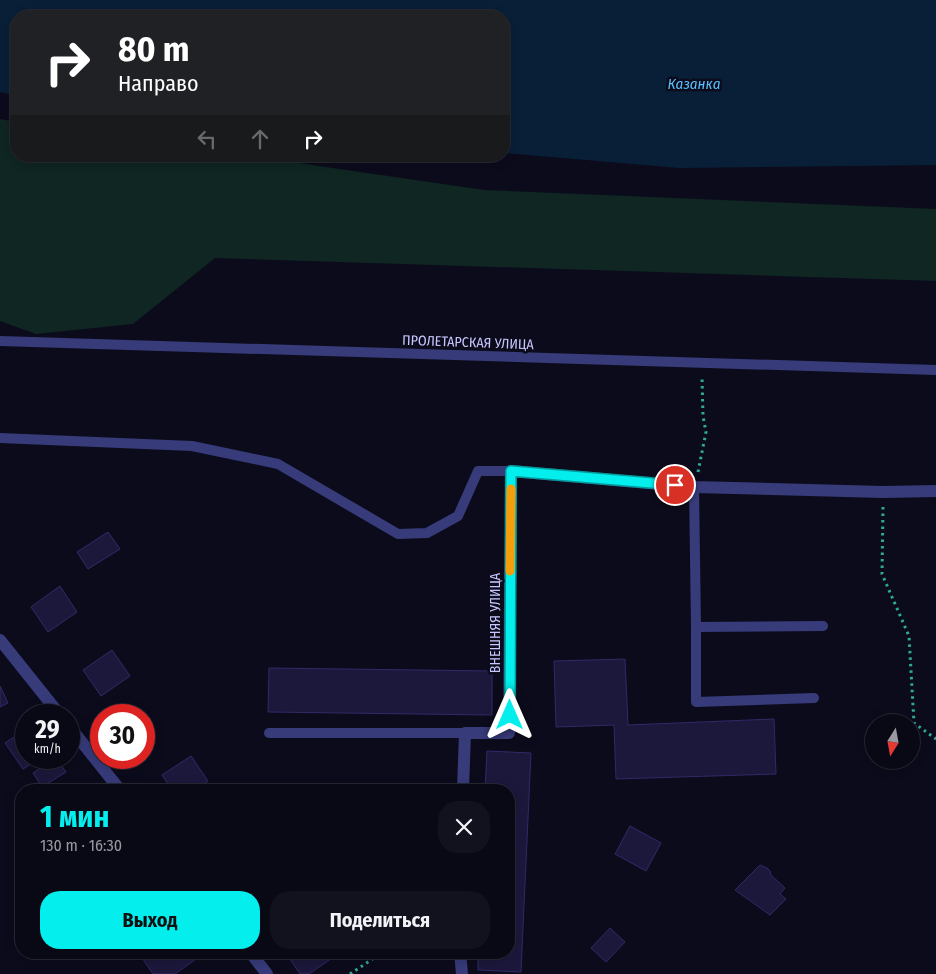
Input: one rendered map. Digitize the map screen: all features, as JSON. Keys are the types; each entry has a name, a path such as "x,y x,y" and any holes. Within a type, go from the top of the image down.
{"street":[{"path":"511,471 694,487 883,492 936,491"},
{"name":"ВНЕШНЯЯ УЛИЦА","path":"465,733 510,733 511,471"},
{"path":"0,640 51,704"},
{"path":"463,784 465,733"},
{"path":"80,740 115,784"},
{"path":"255,959 267,974"},
{"path":"461,959 462,974"}],"lane":[{"name":"ПРОЛЕТАРСКАЯ УЛИЦА","path":"0,341 936,370"},
{"path":"0,438 192,446 278,464 398,534 427,533 458,516 478,472 511,471"},
{"path":"694,487 696,702 814,698"},
{"path":"696,627 823,626"},
{"path":"269,733 465,733"}],"path":[{"path":"694,487 706,432 703,416 701,362"},
{"path":"883,492 882,574 909,636 914,723 936,739"},
{"path":"350,974 372,959"}],"green space":[{"path":"0,119 10,121 10,162 292,162 484,190 936,209 936,281 215,258 133,324 36,334 0,321"}],"water":[{"name":"Казанка","path":"0,0 936,0 936,165 679,168 510,154 510,10 10,10 10,94 0,92"}],"building":[{"path":"108,532 120,549 88,569 77,552"},
{"path":"60,586 77,612 48,632 31,607"},
{"path":"112,650 130,676 101,696 83,670"},
{"path":"625,659 628,725 774,719 776,774 616,779 614,725 556,727 554,661"},
{"path":"269,668 492,671 492,715 268,712"},
{"path":"0,686 8,703 0,707"},
{"path":"15,736 15,757 5,743"},
{"path":"487,751 531,753 521,972 478,970 478,959 515,959 515,784 485,784"},
{"path":"191,756 208,781 204,784 168,784 162,775"},
{"path":"39,769 64,769 66,772 47,784 40,784 33,773"},
{"path":"630,826 661,843 646,871 615,854"},
{"path":"760,865 767,868 771,875 785,888 780,894 786,899 770,915 735,890"},
{"path":"610,928 625,942 606,962 591,948"},
{"path":"143,959 196,959 175,974 153,974"},
{"path":"290,959 331,959 309,974 300,974"}],"slow traffic":[{"path":"510,571 511,489"}],"route":[{"path":"510,715 511,471 675,485"}]}
